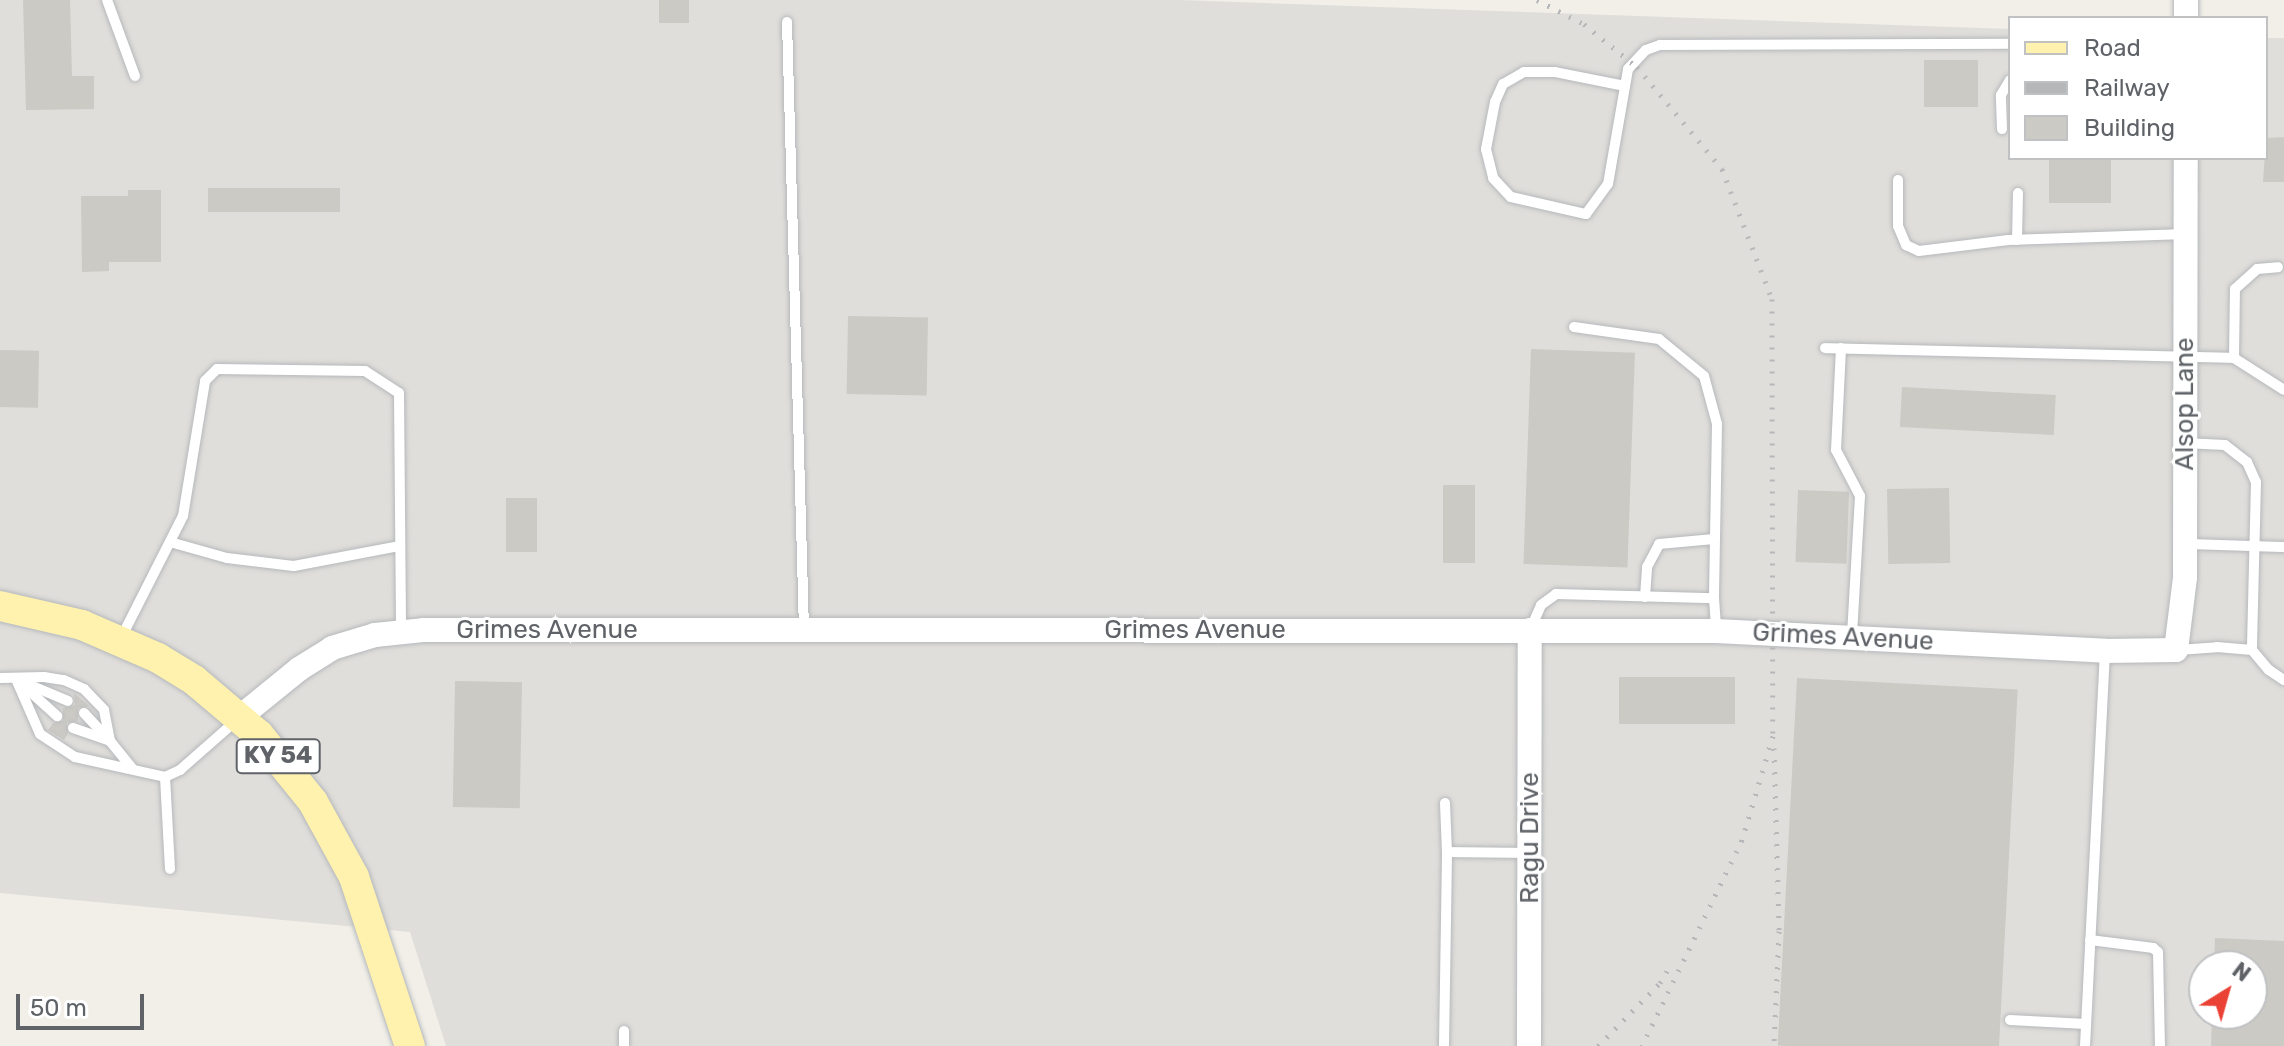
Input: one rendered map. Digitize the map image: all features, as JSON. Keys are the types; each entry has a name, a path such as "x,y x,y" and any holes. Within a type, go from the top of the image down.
{"main road":[{"name":"KY 54","path":"0,606 82,625 120,640 194,680 240,717 288,767 335,838 370,916 410,1046"}],"street":[{"name":"Alsop Lane","path":"2176,650 2185,544 2186,160"},
{"name":"Ragu Drive","path":"1529,1046 1530,630"},
{"name":"Grimes Avenue","path":"240,717 299,669 332,648 375,635 401,633 1716,631 2105,651 2176,650"}],"lane":[{"path":"107,0 135,76"},
{"path":"787,22 804,630"},
{"path":"1625,86 1555,72 1524,72 1503,84 1495,102 1486,149 1493,178 1511,197 1586,214 1608,184 1628,69 1646,50 1660,45 2008,44"},
{"path":"2002,129 2001,95 2008,83"},
{"path":"1898,180 1898,226 1906,245 1919,251 2017,240 2186,234"},
{"path":"2017,240 2018,193"},
{"path":"2234,358 2235,289 2257,269 2278,267"},
{"path":"1574,327 1659,339 1704,376 1717,424 1714,539 1716,631"},
{"path":"1825,348 2234,358 2284,390"},
{"path":"1841,348 1836,450 1860,496 1852,636"},
{"path":"120,640 183,516 205,381 217,369 365,371 399,393 401,633"},
{"path":"2185,443 2225,445 2247,462 2256,482 2252,650 2269,670 2284,680"},
{"path":"1645,597 1647,567 1659,544 1714,539"},
{"path":"170,542 227,558 294,566 400,546"},
{"path":"2185,544 2284,547"},
{"path":"1530,630 1541,605 1556,594 1714,598"},
{"path":"2176,650 2217,647 2252,650"},
{"path":"2085,1046 2105,651"},
{"path":"0,678 44,677 64,680 84,689 104,710 110,741"},
{"path":"16,679 40,734 75,757 165,777 180,770 240,717"},
{"path":"16,679 68,701"},
{"path":"16,679 57,716"},
{"path":"84,713 132,768"},
{"path":"73,728 110,741"},
{"path":"165,777 170,869"},
{"path":"1444,1046 1445,803"},
{"path":"1447,852 1530,853"},
{"path":"2090,940 2153,948 2158,952 2160,1046"},
{"path":"2010,1020 2086,1024"},
{"path":"624,1031 624,1046"}],"shaded area":[{"path":"0,0 1179,0 2008,29 2008,160 2268,160 2268,38 2284,38 2284,1046 446,1046 410,932 0,893"}],"building":[{"path":"23,0 70,0 72,76 94,76 94,109 26,110"},
{"path":"659,0 689,0 689,23 659,23"},
{"path":"1924,60 1978,60 1978,107 1924,107"},
{"path":"2284,137 2284,182 2263,182 2264,160 2268,160 2268,138"},
{"path":"2049,160 2111,160 2111,203 2049,203"},
{"path":"208,188 340,188 340,212 208,212"},
{"path":"128,190 161,190 161,262 109,262 109,271 82,272 81,196 128,196"},
{"path":"848,316 928,317 927,395 847,394"},
{"path":"1531,349 1635,353 1627,567 1523,564"},
{"path":"0,350 39,351 38,408 0,407"},
{"path":"1902,387 2056,395 2054,435 1900,427"},
{"path":"1443,485 1475,485 1475,563 1443,563"},
{"path":"1949,488 1950,563 1888,564 1887,489"},
{"path":"1798,490 1849,492 1846,564 1795,562"},
{"path":"506,498 537,498 537,552 506,552"},
{"path":"1619,677 1735,677 1735,724 1619,724"},
{"path":"1797,678 2018,690 1999,1046 1778,1045"},
{"path":"455,681 522,682 520,808 453,807"},
{"path":"74,693 89,706 78,708 78,721 67,723 68,734 64,740 48,730 53,723 63,721 63,708 75,705"},
{"path":"2215,938 2284,941 2284,1046 2211,1046 2212,1030 2268,1030 2268,950 2215,950"}],"railway":[{"path":"1537,0 1584,24 1637,67 1722,169 1772,299 1773,736 1742,840 1642,1046"},
{"path":"1774,748 1779,931 1774,1046"},
{"path":"1598,1046 1660,983 1670,966"}]}
